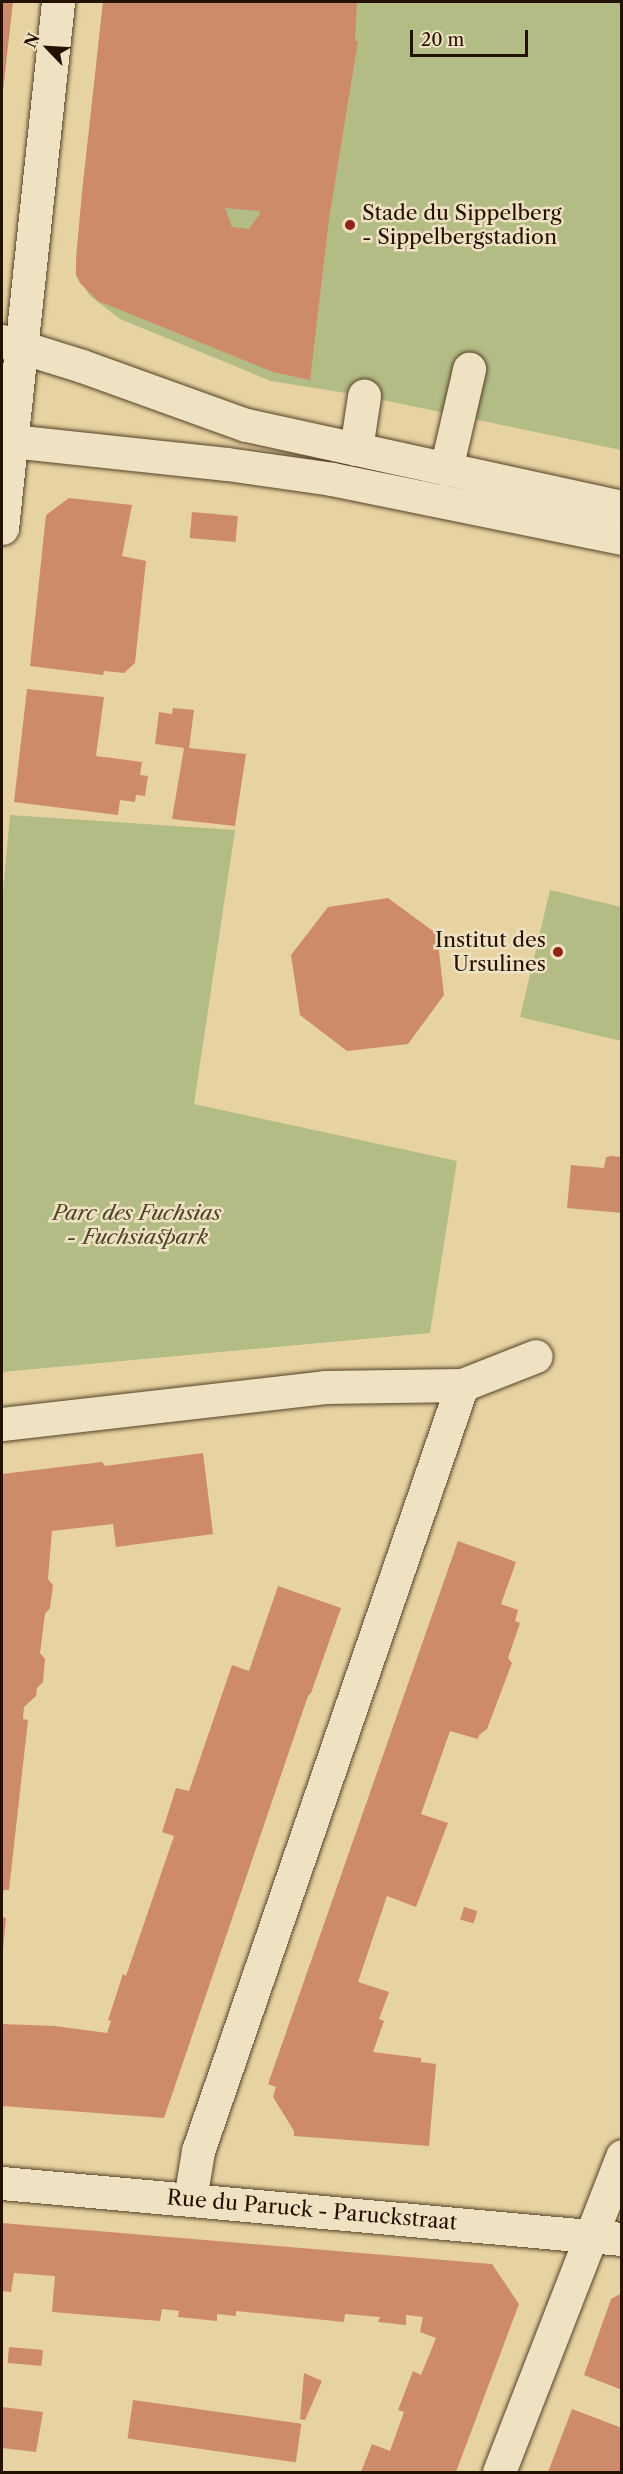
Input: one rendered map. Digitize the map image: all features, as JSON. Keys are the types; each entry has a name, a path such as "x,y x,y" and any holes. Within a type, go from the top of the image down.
{"street":[{"path":"2,528 11,344 58,2"},
{"path":"11,344 82,366 246,425 621,507"},
{"path":"446,469 469,369"},
{"path":"356,449 364,396"},
{"path":"6,441 227,464 332,479 621,538"},
{"path":"2,1424 325,1387 462,1385 536,1356"},
{"path":"190,2199 198,2151 462,1385"},
{"path":"499,2472 606,2237 621,2156"},
{"name":"Rue du Paruck - Paruckstraat","path":"2,2183 606,2237"}],"green space":[{"name":"Stade du Sippelberg - Sippelbergstadion","path":"103,2 621,2 621,450 364,396 271,381 120,319 90,296 76,275 76,259"},
{"name":"Parc des Fuchsias - Fuchsiaspark","path":"10,815 235,830 194,1104 457,1161 430,1333 2,1372 2,903"},
{"path":"550,890 621,907 621,1041 520,1017"}],"building":[{"path":"2,2 13,2 3,91 2,91"},
{"path":"103,2 357,2 355,41 358,41 329,219 310,380 273,372 98,301 80,283 76,275 82,192","holes":["225,208 260,211 249,229 232,227"]},
{"path":"69,498 132,505 122,556 146,561 135,663 124,673 104,671 103,675 30,666 46,515"},
{"path":"192,512 238,516 236,542 190,538"},
{"path":"27,689 104,697 96,756 142,762 140,775 148,776 145,796 136,795 135,802 120,800 118,815 14,802"},
{"path":"173,708 194,710 189,748 246,754 235,826 172,819 184,748 155,744 159,712 172,714"},
{"path":"388,898 437,934 444,995 408,1044 347,1051 300,1015 291,955 328,907"},
{"path":"606,1157 622,1157 622,1213 567,1208 571,1165 604,1168"},
{"path":"203,1453 213,1534 116,1547 113,1524 52,1531 48,1579 53,1585 50,1608 45,1614 40,1653 45,1659 43,1682 37,1688 36,1696 24,1707 23,1719 28,1720 9,1890 4,1890 2,1896 2,1474 102,1462 105,1466"},
{"path":"458,1541 516,1562 501,1604 518,1610 515,1621 520,1623 508,1658 512,1663 487,1729 479,1735 478,1739 450,1731 421,1814 448,1823 416,1907 387,1896 358,1982 389,1992 379,2019 384,2021 373,2052 421,2058 421,2062 436,2064 429,2146 294,2136 294,2131 273,2097 276,2087 268,2084"},
{"path":"278,1586 341,1608 308,1696 164,2118 2,2106 2,2024 55,2026 107,2033 111,2021 108,2020 123,1974 126,1976 174,1836 162,1832 176,1788 189,1791 232,1665 249,1671"},
{"path":"464,1907 477,1911 474,1924 460,1919"},
{"path":"2,1917 6,1918 3,1949 2,1949"},
{"path":"2,2223 492,2264 519,2304 456,2472 361,2472 372,2444 390,2451 404,2412 398,2410 413,2371 421,2375 436,2338 420,2332 423,2317 406,2315 406,2325 378,2322 380,2317 345,2314 344,2322 236,2311 236,2316 217,2314 217,2321 178,2317 179,2311 162,2309 160,2321 52,2312 55,2276 14,2273 11,2292 2,2291"},
{"path":"622,2293 622,2390 584,2375 611,2299"},
{"path":"9,2347 43,2350 41,2366 8,2363"},
{"path":"304,2373 322,2381 305,2420 300,2419"},
{"path":"133,2400 301,2424 296,2462 128,2439"},
{"path":"2,2407 43,2412 36,2452 2,2448"},
{"path":"572,2409 622,2428 622,2472 548,2472"}],"place":[{"name":"Stade du Sippelberg - Sippelbergstadion","path":"350,225"},
{"name":"Institut des Ursulines","path":"558,952"}]}
